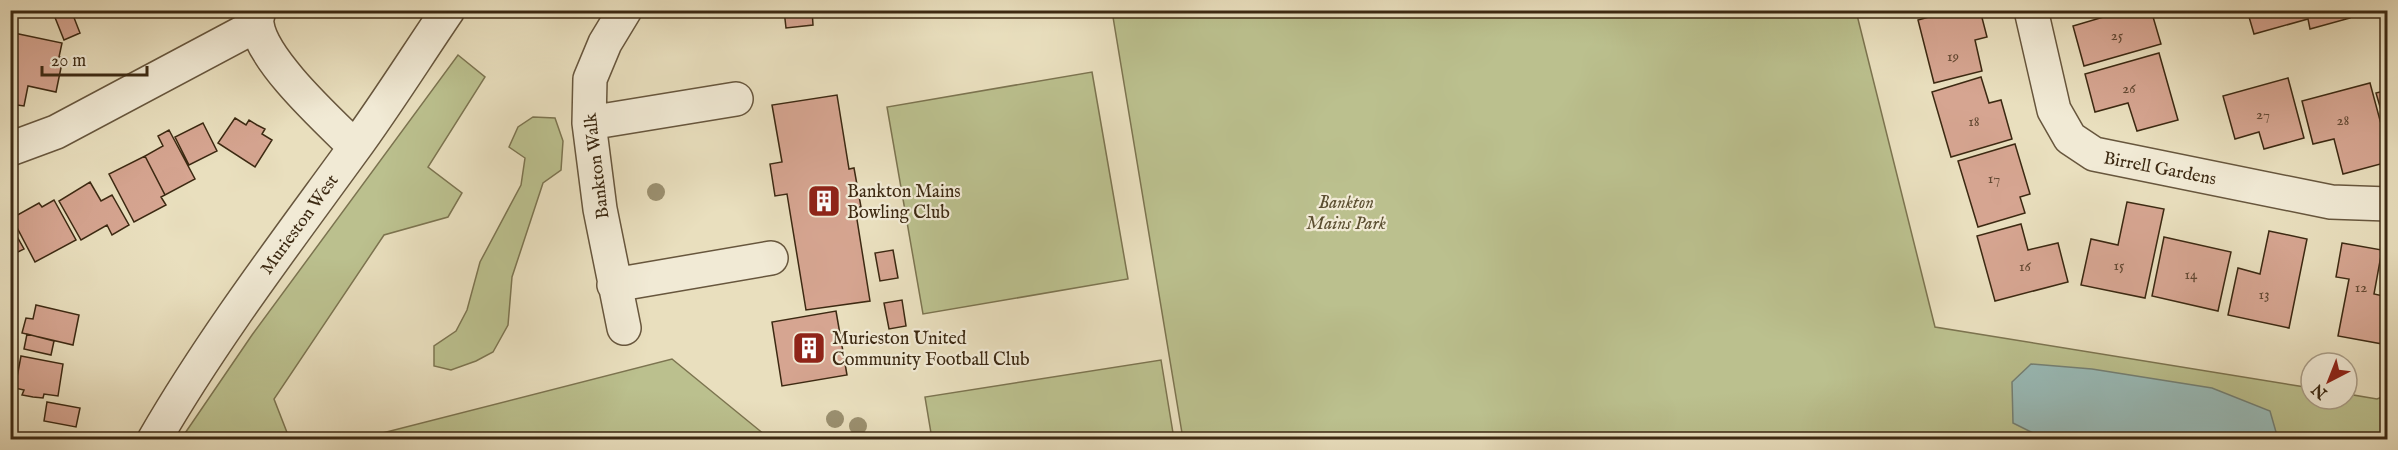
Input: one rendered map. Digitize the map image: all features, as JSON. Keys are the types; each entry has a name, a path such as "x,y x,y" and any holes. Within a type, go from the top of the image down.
{"street":[{"name":"Murieston West","path":"154,440 235,313 356,147 448,10"},
{"name":"Bankton Walk","path":"624,328 597,189 589,123 590,79 604,43 625,10"},
{"name":"Birrell Gardens","path":"2031,10 2054,110 2070,138 2094,154 2331,202 2388,204"},
{"path":"10,149 56,132 258,18 269,55 302,94 356,147"},
{"path":"589,123 736,99"},
{"path":"614,285 771,258"}],"green space":[{"name":"Bankton Mains Park","path":"1112,11 1856,11 1935,327 2299,386 2299,411 2359,411 2359,396 2377,399 2387,395 2387,439 1183,439"},
{"path":"458,55 485,77 428,167 462,193 448,217 384,235 274,399 288,435 286,439 181,439 252,335"},
{"path":"1092,72 1128,279 923,314 887,107"},
{"path":"533,117 555,118 563,141 561,170 543,183 512,277 508,325 493,352 451,370 434,366 434,346 456,331 467,310 480,262 521,185 525,158 509,147 518,127"},
{"path":"672,359 770,439 359,439"},
{"path":"1161,360 1174,439 932,439 925,397"}],"water":[{"path":"2031,364 2092,369 2212,388 2270,411 2278,439 2063,440 2033,433 2013,423 2012,382"}],"building":[{"path":"52,10 71,10 80,33 64,40"},
{"path":"784,10 812,10 813,25 786,28"},
{"path":"1954,10 1980,10 1987,37 1975,40 1982,71 1934,83 1918,20"},
{"path":"2106,10 2151,10 2161,44 2084,66 2073,26 2107,16"},
{"path":"2247,10 2348,10 2350,18 2310,29 2308,19 2254,34"},
{"path":"14,33 62,43 59,57 63,58 56,92 28,86 24,106 10,104 10,48"},
{"path":"2159,53 2178,120 2137,131 2128,103 2095,112 2085,74"},
{"path":"1981,77 1989,103 2001,100 2012,139 1951,157 1932,92"},
{"path":"2288,78 2304,138 2264,149 2259,132 2235,139 2223,96"},
{"path":"2370,83 2388,150 2388,162 2343,174 2334,139 2313,144 2302,101"},
{"path":"2388,90 2388,134 2376,93"},
{"name":"Bankton Mains Bowling Club","path":"837,95 849,169 854,168 861,207 855,207 870,301 806,310 787,194 775,196 770,164 782,162 772,105"},
{"path":"235,118 246,125 249,120 265,129 262,134 272,140 255,167 218,143"},
{"path":"203,123 217,151 189,165 175,137"},
{"path":"169,130 195,179 165,195 145,156 163,146 158,136"},
{"path":"2015,144 2030,194 2020,197 2025,213 1978,227 1958,161"},
{"path":"145,156 165,195 161,197 166,205 134,222 109,174"},
{"path":"90,182 101,201 112,195 129,225 112,235 107,225 81,240 59,201"},
{"path":"54,200 76,240 35,262 12,218 39,203 42,207"},
{"path":"2127,202 2164,209 2145,298 2081,285 2091,239 2118,245"},
{"path":"10,224 24,249 10,256"},
{"path":"2021,224 2028,250 2058,243 2068,282 1995,301 1977,236"},
{"path":"2269,231 2307,239 2289,328 2228,315 2238,268 2260,274"},
{"path":"2164,237 2231,252 2218,311 2152,296"},
{"path":"2342,243 2382,250 2374,294 2388,297 2388,345 2338,336 2349,279 2336,277"},
{"path":"893,250 898,278 880,281 875,253"},
{"path":"902,300 906,326 889,329 884,303"},
{"path":"36,305 79,315 73,345 22,333 26,318 33,319"},
{"name":"Murieston United Community Football Club","path":"836,311 847,375 782,386 772,322"},
{"path":"27,334 54,341 51,355 24,349"},
{"path":"21,356 63,364 58,396 44,394 43,398 22,395 24,390 15,388"},
{"path":"47,402 80,408 76,427 44,421"}],"place":[{"name":"Bankton Mains Bowling Club","path":"824,201"},
{"name":"Murieston United Community Football Club","path":"809,348"}]}
